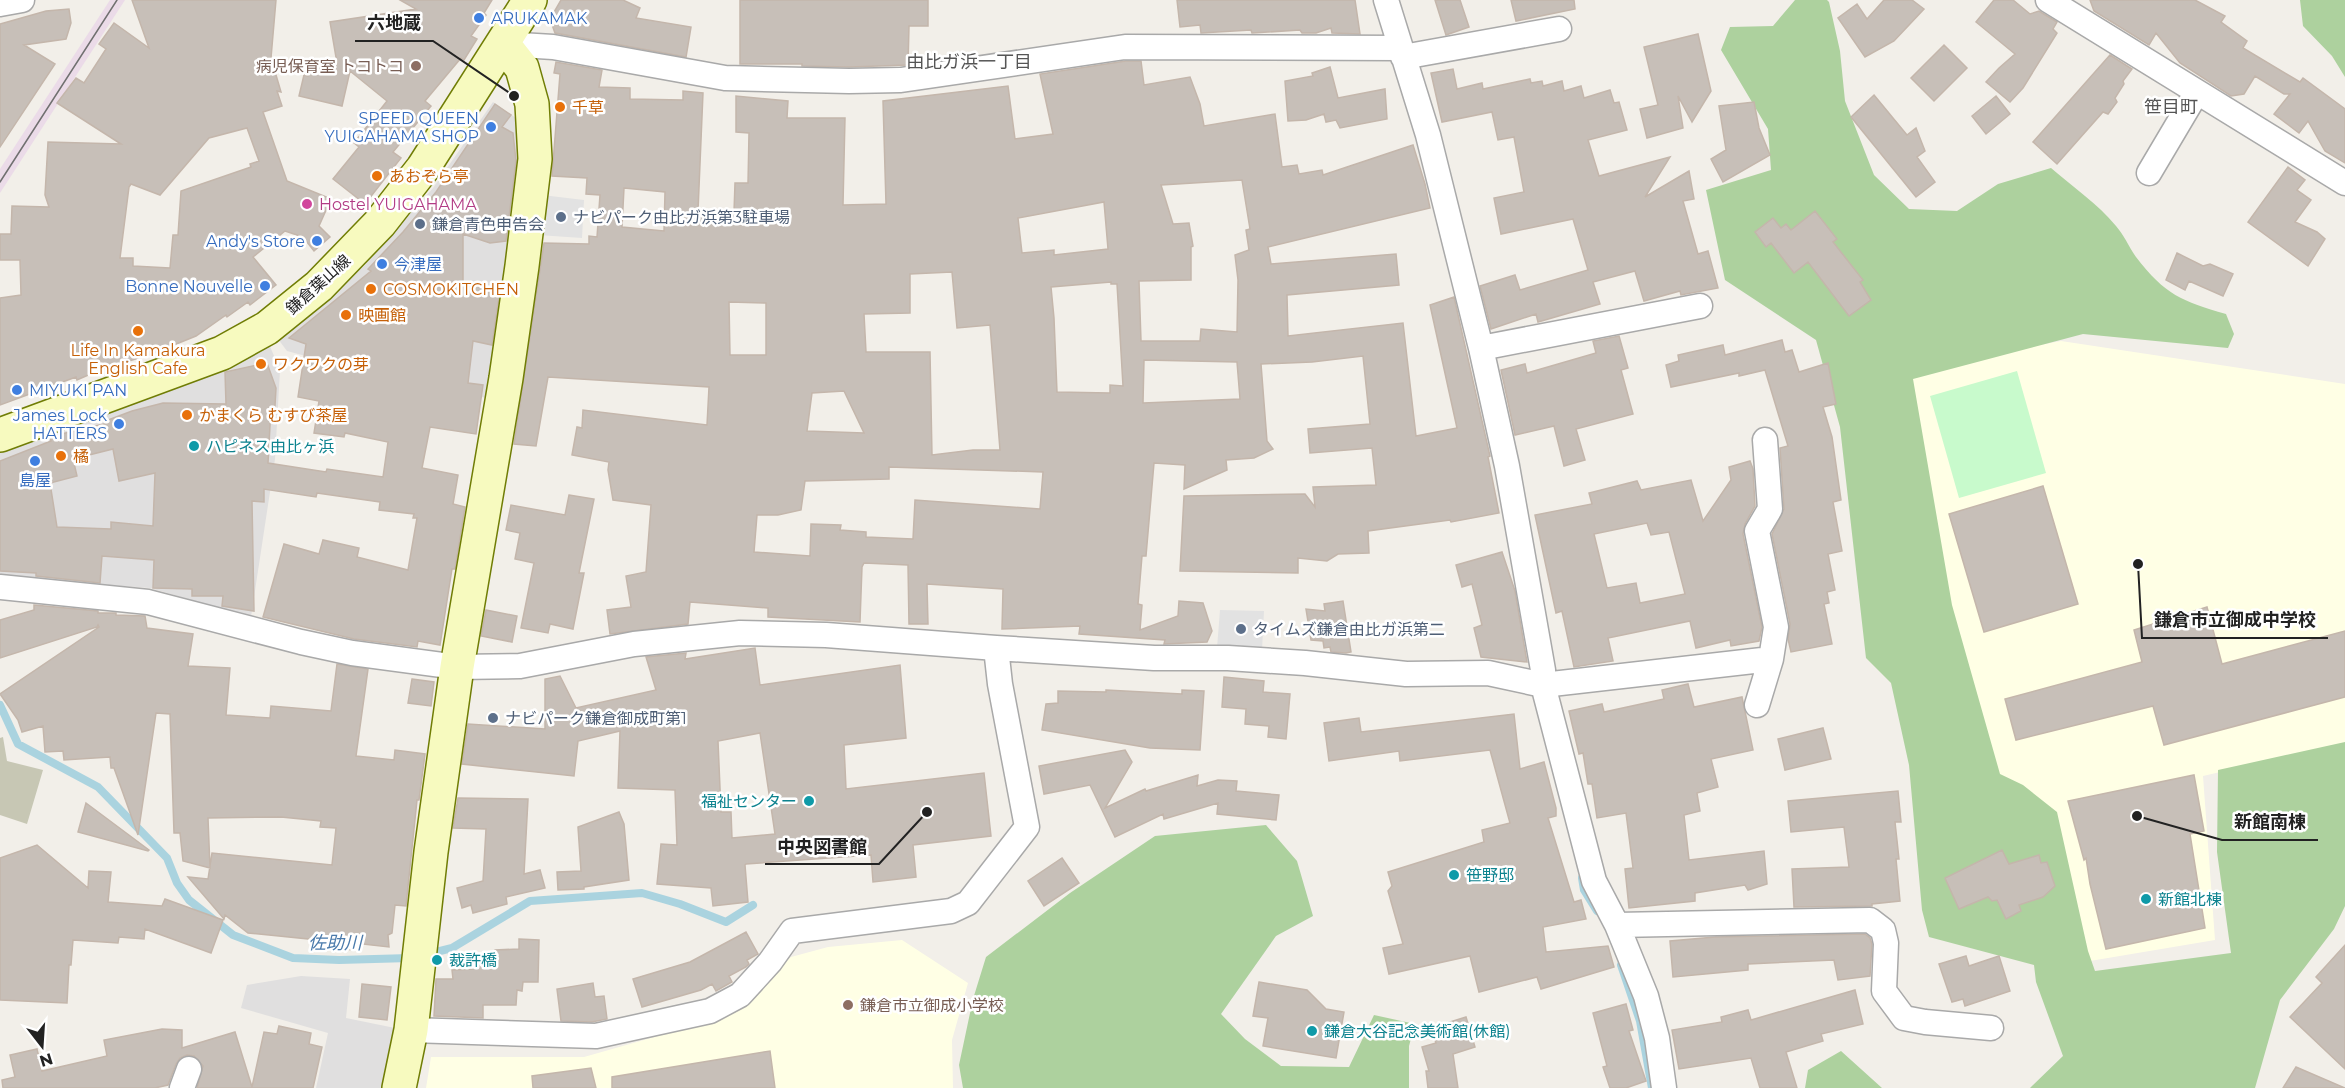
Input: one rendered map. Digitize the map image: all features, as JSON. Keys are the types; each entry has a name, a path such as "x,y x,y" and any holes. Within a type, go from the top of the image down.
{"street":[{"path":"0,4 22,0"},
{"name":"鎌倉葉山線","path":"0,435 222,353 267,328 319,286 380,223 423,168 530,0"},
{"path":"1386,0 1428,135 1481,348 1521,540 1543,670 1542,685 1594,881 1617,925 1646,996 1657,1038 1664,1088"},
{"path":"2048,0 2345,183"},
{"path":"503,44 553,47 725,78 902,81 1125,46 1401,52 1559,29"},
{"path":"399,1088 411,1030 421,935 457,667 507,367 535,159 532,104 522,68 503,44"},
{"path":"2148,173 2196,92"},
{"path":"1481,348 1700,306"},
{"path":"1757,705 1771,659 1776,627 1757,531 1770,509 1765,440"},
{"path":"0,587 148,602 352,653 457,667 520,666 634,644 740,633 826,635 1143,657 1250,659 1406,674 1488,674 1542,685 1771,659"},
{"path":"411,1030 596,1036 710,1011 740,995 770,962 792,931 951,911 968,903 1027,826 1000,684 996,648"},
{"path":"1617,925 1870,920 1882,930 1886,943 1884,991 1904,1018 1991,1028"}],"shaded area":[{"path":"110,0 125,0 0,193 0,169"},
{"path":"493,102 516,118 522,146 492,399 395,380 287,351 278,339 364,266 433,188"},
{"name":"ナビパーク由比ガ浜第3駐車場","path":"542,195 584,200 582,238 538,235"},
{"path":"2061,341 2345,384 2345,743 2203,776 2215,940 2084,962 1977,807 1896,372"},
{"path":"269,344 280,370 275,459 251,617 150,588 0,577 0,453 178,385"},
{"name":"タイムズ鎌倉由比ガ浜第二","path":"1220,610 1264,611 1262,650 1217,648"},
{"path":"3,737 7,761 43,770 27,824 0,815 0,738"},
{"name":"鎌倉市立御成小学校","path":"902,940 968,983 952,1040 953,1088 426,1088 431,1057 584,1057 711,1021 758,988 791,957 828,947"},
{"path":"301,976 350,979 346,1018 395,1028 382,1088 316,1088 328,1033 241,1008 247,985"}],"green space":[{"path":"1795,0 1827,0 1829,2 1840,51 1845,101 1874,175 1909,209 1957,211 1998,184 2051,168 2109,218 2122,233 2136,257 2156,280 2175,295 2226,314 2234,334 2228,348 2083,334 1913,379 1952,605 2000,774 2023,785 2057,812 2088,951 2095,971 2231,953 2217,852 2218,770 2345,742 2345,906 2334,929 2280,1000 2255,1088 2030,1088 2063,1056 2036,982 2034,965 1929,937 1922,910 1909,765 1891,683 1866,658 1840,427 1816,340 1725,280 1706,190 1771,170 1768,129 1721,50 1730,27 1773,26"},
{"path":"2300,0 2345,0 2345,77 2332,56 2303,26"},
{"path":"2017,371 2046,473 1959,498 1930,396"},
{"path":"1266,825 1297,861 1313,916 1276,936 1221,1014 1245,1039 1281,1066 1349,1067 1374,1015 1415,1024 1409,1046 1409,1088 963,1088 959,1065 973,999 986,957 1070,893 1155,836"},
{"path":"1841,1051 1882,1088 1805,1088 1808,1070"}],"building":[{"path":"132,0 276,0 271,58 281,92 277,91 282,106 263,112 287,181 331,199 319,226 330,237 314,251 303,237 285,231 253,257 276,285 250,305 248,302 196,336 149,355 102,369 77,380 76,377 0,405 0,298 21,295 20,260 0,260 0,234 11,234 12,206 49,207 45,195 48,142 121,144 57,103 76,78 84,83 106,49 99,44 114,23 149,48","holes":["247,128 259,161 250,164 251,167 181,191 178,235 173,235 170,268 133,266 133,258 120,258 131,184 160,195 209,138"]},
{"path":"400,0 492,0 484,13 486,15 471,36 477,39 464,60 461,58 425,101 431,106 393,152 401,158 365,204 333,179 359,147 354,143 387,101 350,71 342,106 299,96 304,75 308,76 311,58 337,63 330,22 416,9"},
{"path":"561,0 623,0 640,8 636,18 691,27 686,57 555,33 550,19"},
{"path":"740,0 928,0 928,26 909,26 908,65 849,67 740,64"},
{"path":"1177,0 1355,0 1360,34 1332,33 1331,28 1316,33 1302,33 1300,30 1252,33 1251,30 1201,33 1200,25 1180,27"},
{"path":"1435,0 1460,0 1469,27 1446,35"},
{"path":"1511,0 1574,0 1575,9 1516,21"},
{"path":"1884,0 1912,0 1924,9 1894,41 1865,57 1838,18 1857,4 1867,19"},
{"path":"1994,0 2013,0 2030,14 2039,11 2057,22 2053,29 2057,33 2023,88 2010,102 1986,82 2015,54 1976,22"},
{"path":"2090,0 2195,0 2225,16 2221,22 2247,41 2243,48 2300,82 2303,78 2345,109 2345,163 2325,151 2308,121 2299,133 2274,114 2290,94 2284,94 2255,76 2244,94 2231,96 2180,63 2156,33 2149,45 2094,11"},
{"path":"69,9 71,23 66,39 24,45 55,64 0,147 0,24 46,11"},
{"path":"1698,34 1711,91 1692,122 1678,96 1683,128 1647,138 1640,109 1658,105 1644,47"},
{"path":"1944,45 1967,68 1934,101 1911,78"},
{"path":"2110,55 2132,69 2115,98 2117,102 2108,114 2103,112 2057,164 2033,142"},
{"path":"1126,61 1141,61 1144,85 1190,77 1200,104 1204,126 1275,114 1282,167 1297,165 1299,174 1322,170 1323,175 1413,145 1430,208 1268,247 1271,264 1396,254 1399,285 1287,295 1288,336 1403,323 1416,436 1457,428 1430,305 1454,297 1490,456 1488,457 1499,513 1451,522 1450,520 1368,531 1369,553 1338,554 1327,561 1298,558 1298,573 1180,571 1184,496 1305,494 1315,507 1313,487 1376,485 1372,448 1310,453 1308,429 1370,424 1363,356 1312,362 1261,364 1267,441 1273,449 1254,458 1226,460 1227,470 1184,489 1185,465 1154,463 1146,556 1142,556 1138,604 1142,605 1140,630 1178,616 1179,601 1203,603 1212,631 1207,642 1164,644 1165,640 1079,634 1080,626 1002,629 1003,589 927,584 928,624 909,624 908,565 864,563 860,622 768,617 768,608 690,602 688,624 610,634 607,610 631,607 626,576 646,572 651,505 613,500 608,470 609,462 572,455 577,427 582,428 583,410 707,425 709,387 548,377 536,446 514,444 544,243 589,244 589,236 597,237 600,195 586,194 587,178 552,176 560,74 554,73 556,62 602,70 599,87 630,88 630,99 683,100 683,91 703,93 698,211 734,212 735,183 748,183 749,133 736,132 736,96 788,101 787,118 845,118 843,205 886,204 883,101 1008,86 1015,139 1053,134 1040,74","holes":["1242,180 1250,229 1246,230 1249,250 1235,255 1238,280 1237,332 1201,329 1200,341 1141,341 1139,281 1191,280 1191,247 1193,246 1189,223 1173,224 1161,185","624,188 665,192 664,231 622,227","1104,202 1108,249 1054,255 1054,250 1022,253 1018,218","952,272 957,328 990,325 1000,450 973,450 932,455 930,352 866,352 864,314 910,313 910,274","1111,282 1111,284 1117,284 1123,386 1110,385 1110,393 1057,392 1051,287","729,302 766,303 766,355 730,355","1144,360 1237,362 1240,399 1143,403","844,391 864,433 807,431 812,393","889,467 1043,472 1040,509 915,500 913,539 866,537 866,532 840,530 841,525 811,524 810,556 754,552 757,515 778,515 801,510 805,481 889,479"]},
{"path":"1330,67 1338,98 1385,89 1387,119 1340,128 1336,120 1326,122 1324,114 1306,120 1288,121 1285,81 1313,76 1312,73"},
{"path":"1453,69 1457,89 1482,83 1483,89 1530,79 1531,83 1542,81 1543,86 1562,81 1564,91 1581,86 1584,98 1610,90 1614,103 1619,102 1627,130 1588,140 1599,176 1670,157 1645,197 1689,171 1694,199 1683,201 1698,254 1708,251 1718,288 1681,295 1680,291 1644,301 1635,271 1593,282 1600,304 1538,322 1536,314 1491,329 1480,286 1515,275 1520,290 1588,270 1573,219 1501,234 1494,198 1524,192 1514,137 1498,140 1492,112 1442,122 1431,73"},
{"path":"1874,95 1907,135 1916,128 1925,151 1917,157 1935,182 1916,197 1851,117"},
{"path":"1996,96 2010,114 1986,134 1972,116"},
{"path":"1754,102 1759,128 1770,155 1723,182 1711,159 1726,150 1719,106"},
{"path":"495,104 511,115 502,127 513,133 516,161 506,241 490,243 463,234 463,284 500,290 492,345 473,341 468,383 483,385 476,434 430,427 422,468 458,475 453,504 465,507 440,645 418,641 417,647 354,639 263,617 284,544 319,554 323,540 359,548 357,557 408,570 417,518 413,518 414,514 379,510 380,502 317,493 316,497 264,489 264,502 252,501 254,611 222,606 223,596 192,596 192,589 153,588 154,560 102,556 100,583 36,576 36,573 0,571 0,461 51,441 50,436 108,423 108,420 132,411 163,403 226,404 225,372 267,363 276,388 275,406 271,407 268,463 326,472 327,469 383,477 388,442 345,433 344,437 314,433 319,401 298,397 306,344 289,338 371,271 368,269 436,192","holes":["113,449 119,481 155,473 153,526 111,522 111,529 57,527 50,483 77,476 73,459"]},
{"path":"2288,167 2305,180 2297,190 2311,200 2295,222 2317,232 2325,239 2308,266 2248,222"},
{"path":"1815,211 1837,239 1833,242 1863,280 1860,282 1871,300 1849,316 1808,262 1794,273 1771,243 1766,247 1755,232 1773,218 1781,228 1786,224 1791,230"},
{"path":"2177,253 2203,266 2210,264 2233,274 2223,296 2189,281 2185,290 2166,280"},
{"path":"1619,336 1628,368 1621,370 1633,414 1576,429 1585,460 1564,466 1554,426 1515,435 1501,370 1525,364 1527,373 1596,353 1593,341"},
{"path":"1782,340 1785,352 1792,350 1799,372 1828,363 1836,404 1823,407 1832,437 1841,500 1833,502 1842,551 1828,554 1835,590 1827,592 1829,603 1824,604 1832,644 1791,652 1788,639 1790,624 1772,534 1784,509 1780,448 1788,446 1765,370 1671,387 1666,365 1679,361 1678,355 1723,345 1725,355"},
{"path":"1750,461 1753,469 1755,506 1745,524 1743,534 1762,627 1759,641 1731,646 1730,640 1696,648 1690,621 1608,638 1613,661 1574,667 1562,611 1556,613 1535,515 1592,504 1589,493 1637,481 1641,490 1691,480 1703,521 1731,480 1729,467","holes":["1647,523 1651,535 1669,532 1685,594 1640,603 1636,583 1607,588 1594,534"]},
{"path":"2043,486 2078,604 1984,632 1949,514"},
{"path":"569,495 594,499 579,573 584,573 573,629 550,624 548,633 521,628 534,563 515,559 520,533 506,530 511,505 565,515"},
{"path":"1502,552 1515,591 1527,662 1481,657 1474,628 1482,625 1472,584 1462,587 1456,565"},
{"path":"1343,601 1351,652 1331,652 1330,647 1324,648 1323,641 1311,640 1306,609 1325,611 1324,604"},
{"path":"34,605 116,613 116,615 145,616 147,628 193,634 188,666 230,668 226,715 270,718 271,706 331,711 337,664 368,669 356,756 394,760 395,750 425,754 419,800 417,800 406,906 395,905 392,933 388,935 389,947 354,943 353,950 325,947 325,944 318,944 318,940 248,933 225,915 224,919 188,877 208,879 210,868 183,861 180,833 174,833 170,714 156,713 138,835 114,768 111,768 110,757 64,760 63,751 45,752 43,726 22,732 18,720 0,694 99,627 98,625 0,658 0,620 34,610","holes":["281,817 321,821 320,827 336,828 332,865 212,853 210,866 208,818"]},
{"path":"2207,607 2222,664 2345,631 2345,697 2164,745 2153,706 2016,740 2005,699 2142,662 2134,630"},
{"path":"486,610 517,616 512,642 481,636"},
{"path":"755,648 760,685 900,665 906,738 844,745 846,789 984,773 991,836 913,845 916,877 873,882 871,855 746,864 748,902 713,906 711,888 657,884 661,844 677,845 675,790 618,788 620,731 578,741 574,776 462,764 468,724 545,729 545,679 560,676 576,708 656,690 646,657 686,653 685,659","holes":["760,733 775,834 732,838 731,812 721,812 718,741"]},
{"path":"1224,677 1264,681 1263,692 1290,694 1286,739 1268,737 1269,726 1245,724 1246,709 1222,707"},
{"path":"412,679 434,682 431,706 408,703"},
{"path":"1688,684 1694,707 1742,697 1753,750 1711,759 1718,787 1697,793 1700,811 1684,815 1689,860 1764,851 1767,884 1748,890 1745,885 1695,893 1695,901 1629,908 1625,869 1633,868 1626,813 1597,818 1592,784 1588,784 1583,753 1579,754 1569,711 1602,704 1604,712 1664,699 1662,690"},
{"path":"1106,690 1182,694 1182,690 1204,691 1200,750 1150,748 1042,730 1046,704 1058,703 1058,691 1106,692"},
{"path":"1514,714 1520,769 1544,762 1556,808 1556,816 1548,818 1574,902 1581,900 1586,919 1543,927 1546,952 1608,946 1614,967 1541,989 1537,977 1479,992 1470,956 1389,974 1383,948 1403,944 1388,891 1392,886 1388,872 1484,842 1482,830 1510,823 1490,750 1400,761 1399,751 1329,761 1324,723 1359,718 1361,732"},
{"path":"1823,728 1831,759 1785,770 1778,739"},
{"path":"1125,750 1132,762 1105,808 1145,789 1146,791 1198,775 1197,786 1218,780 1237,781 1236,791 1279,795 1276,820 1217,814 1218,803 1164,819 1163,814 1115,837 1090,785 1044,794 1039,766"},
{"path":"2194,775 2204,831 2190,834 2205,928 2106,949 2086,858 2084,860 2068,801"},
{"path":"1898,791 1901,822 1895,822 1900,901 1872,904 1872,906 1794,907 1792,869 1849,867 1844,827 1791,832 1788,801"},
{"path":"458,798 528,799 524,874 540,870 545,888 506,897 507,904 473,913 471,905 462,908 457,888 483,881 486,829 453,828"},
{"path":"86,803 149,850 78,832"},
{"path":"619,812 624,824 629,880 584,887 584,889 558,890 557,872 581,871 578,827"},
{"path":"37,845 88,888 89,871 111,872 108,902 162,906 165,899 223,920 211,953 145,929 144,939 119,937 118,943 73,940 67,1003 0,1000 0,858"},
{"path":"2002,850 2009,864 2039,855 2041,863 2047,862 2055,886 2043,897 2019,905 2021,911 2006,919 1997,900 1992,901 1988,897 1959,909 1945,878"},
{"path":"1062,858 1079,883 1044,906 1028,881"},
{"path":"746,932 758,954 747,960 749,964 746,967 729,976 732,982 716,991 712,984 701,990 642,1007 633,979 690,962"},
{"path":"1865,934 1870,938 1872,944 1870,976 1838,980 1834,960 1748,964 1748,970 1673,977 1670,941 1715,937"},
{"path":"519,939 539,940 538,982 523,982 522,991 517,990 516,1005 483,1005 483,1018 434,1016 436,979 453,979 452,970 475,969 475,961 496,959 495,950 519,949"},
{"path":"2345,945 2345,1069 2290,1017 2322,983 2316,977"},
{"path":"1966,956 1969,966 1999,956 2010,991 1965,1006 1963,999 1952,1002 1939,964"},
{"path":"1259,982 1307,990 1326,1009 1344,1012 1336,1058 1263,1046 1268,1018 1253,1016"},
{"path":"593,983 595,997 604,996 607,1019 592,1022 561,1021 557,989"},
{"path":"362,984 391,987 387,1020 359,1017"},
{"path":"1855,990 1863,1024 1821,1034 1823,1041 1786,1052 1797,1088 1760,1088 1751,1058 1679,1069 1672,1030 1722,1022 1721,1017 1748,1010 1751,1020"},
{"path":"1626,1004 1633,1030 1629,1031 1646,1081 1626,1088 1610,1088 1603,1067 1607,1066 1593,1013"},
{"path":"1466,1017 1475,1047 1453,1054 1458,1088 1428,1088 1426,1071 1429,1071 1422,1047 1436,1043 1431,1028"},
{"path":"279,1026 311,1033 309,1044 322,1047 313,1088 197,1088 203,1066 194,1056 187,1055 180,1058 176,1064 168,1085 155,1088 3,1088 2,1080 15,1077 10,1055 37,1049 42,1071 107,1056 104,1040 162,1029 182,1030 182,1048 235,1032 252,1087 264,1032 277,1034"},
{"path":"770,1051 775,1088 612,1088 612,1077"},
{"path":"2296,1067 2345,1088 2283,1088"},
{"path":"591,1068 596,1088 533,1088 532,1076"}],"waterway":[{"name":"佐助川","path":"0,705 18,744 98,787 167,858 177,883 189,900 233,935 293,958 339,960 410,958"},
{"path":"1582,878 1584,890 1597,911"},
{"name":"佐助川","path":"428,954 452,948 530,901 642,893 680,904 726,922 753,905"},
{"path":"1621,965 1640,1021 1652,1088"}],"tram line":[{"path":"0,182 117,0"}],"place":[{"name":"ARUKAMAK","path":"479,18"},
{"name":"病児保育室 トコトコ","path":"416,66"},
{"name":"六地蔵","path":"514,96"},
{"name":"千草","path":"560,107"},
{"name":"SPEED QUEEN YUIGAHAMA SHOP","path":"491,127"},
{"name":"あおぞら亭","path":"377,176"},
{"name":"Hostel YUIGAHAMA","path":"307,204"},
{"name":"ナビパーク由比ガ浜第3駐車場","path":"561,217"},
{"name":"鎌倉青色申告会","path":"420,224"},
{"name":"Andy's Store","path":"317,241"},
{"name":"今津屋","path":"382,264"},
{"name":"Bonne Nouvelle","path":"265,286"},
{"name":"COSMOKITCHEN","path":"371,289"},
{"name":"映画館","path":"346,315"},
{"name":"Life In Kamakura English Cafe","path":"138,331"},
{"name":"ワクワクの芽","path":"261,364"},
{"name":"MIYUKI PAN","path":"17,390"},
{"name":"かまくら むすび茶屋","path":"187,415"},
{"name":"James Lock HATTERS","path":"119,424"},
{"name":"ハピネス由比ヶ浜","path":"194,446"},
{"name":"橘","path":"61,456"},
{"name":"島屋","path":"35,461"},
{"name":"鎌倉市立御成中学校","path":"2138,564"},
{"name":"タイムズ鎌倉由比ガ浜第二","path":"1241,629"},
{"name":"ナビパーク鎌倉御成町第1","path":"493,718"},
{"name":"福祉センター","path":"809,801"},
{"name":"中央図書館","path":"927,812"},
{"name":"新館南棟","path":"2137,816"},
{"name":"笹野邸","path":"1454,875"},
{"name":"新館北棟","path":"2146,899"},
{"name":"裁許橋","path":"437,960"},
{"name":"鎌倉市立御成小学校","path":"848,1005"},
{"name":"鎌倉大谷記念美術館(休館)","path":"1312,1031"}],"district":[{"name":"由比ガ浜一丁目","path":"969,62"},
{"name":"笹目町","path":"2171,107"}]}
